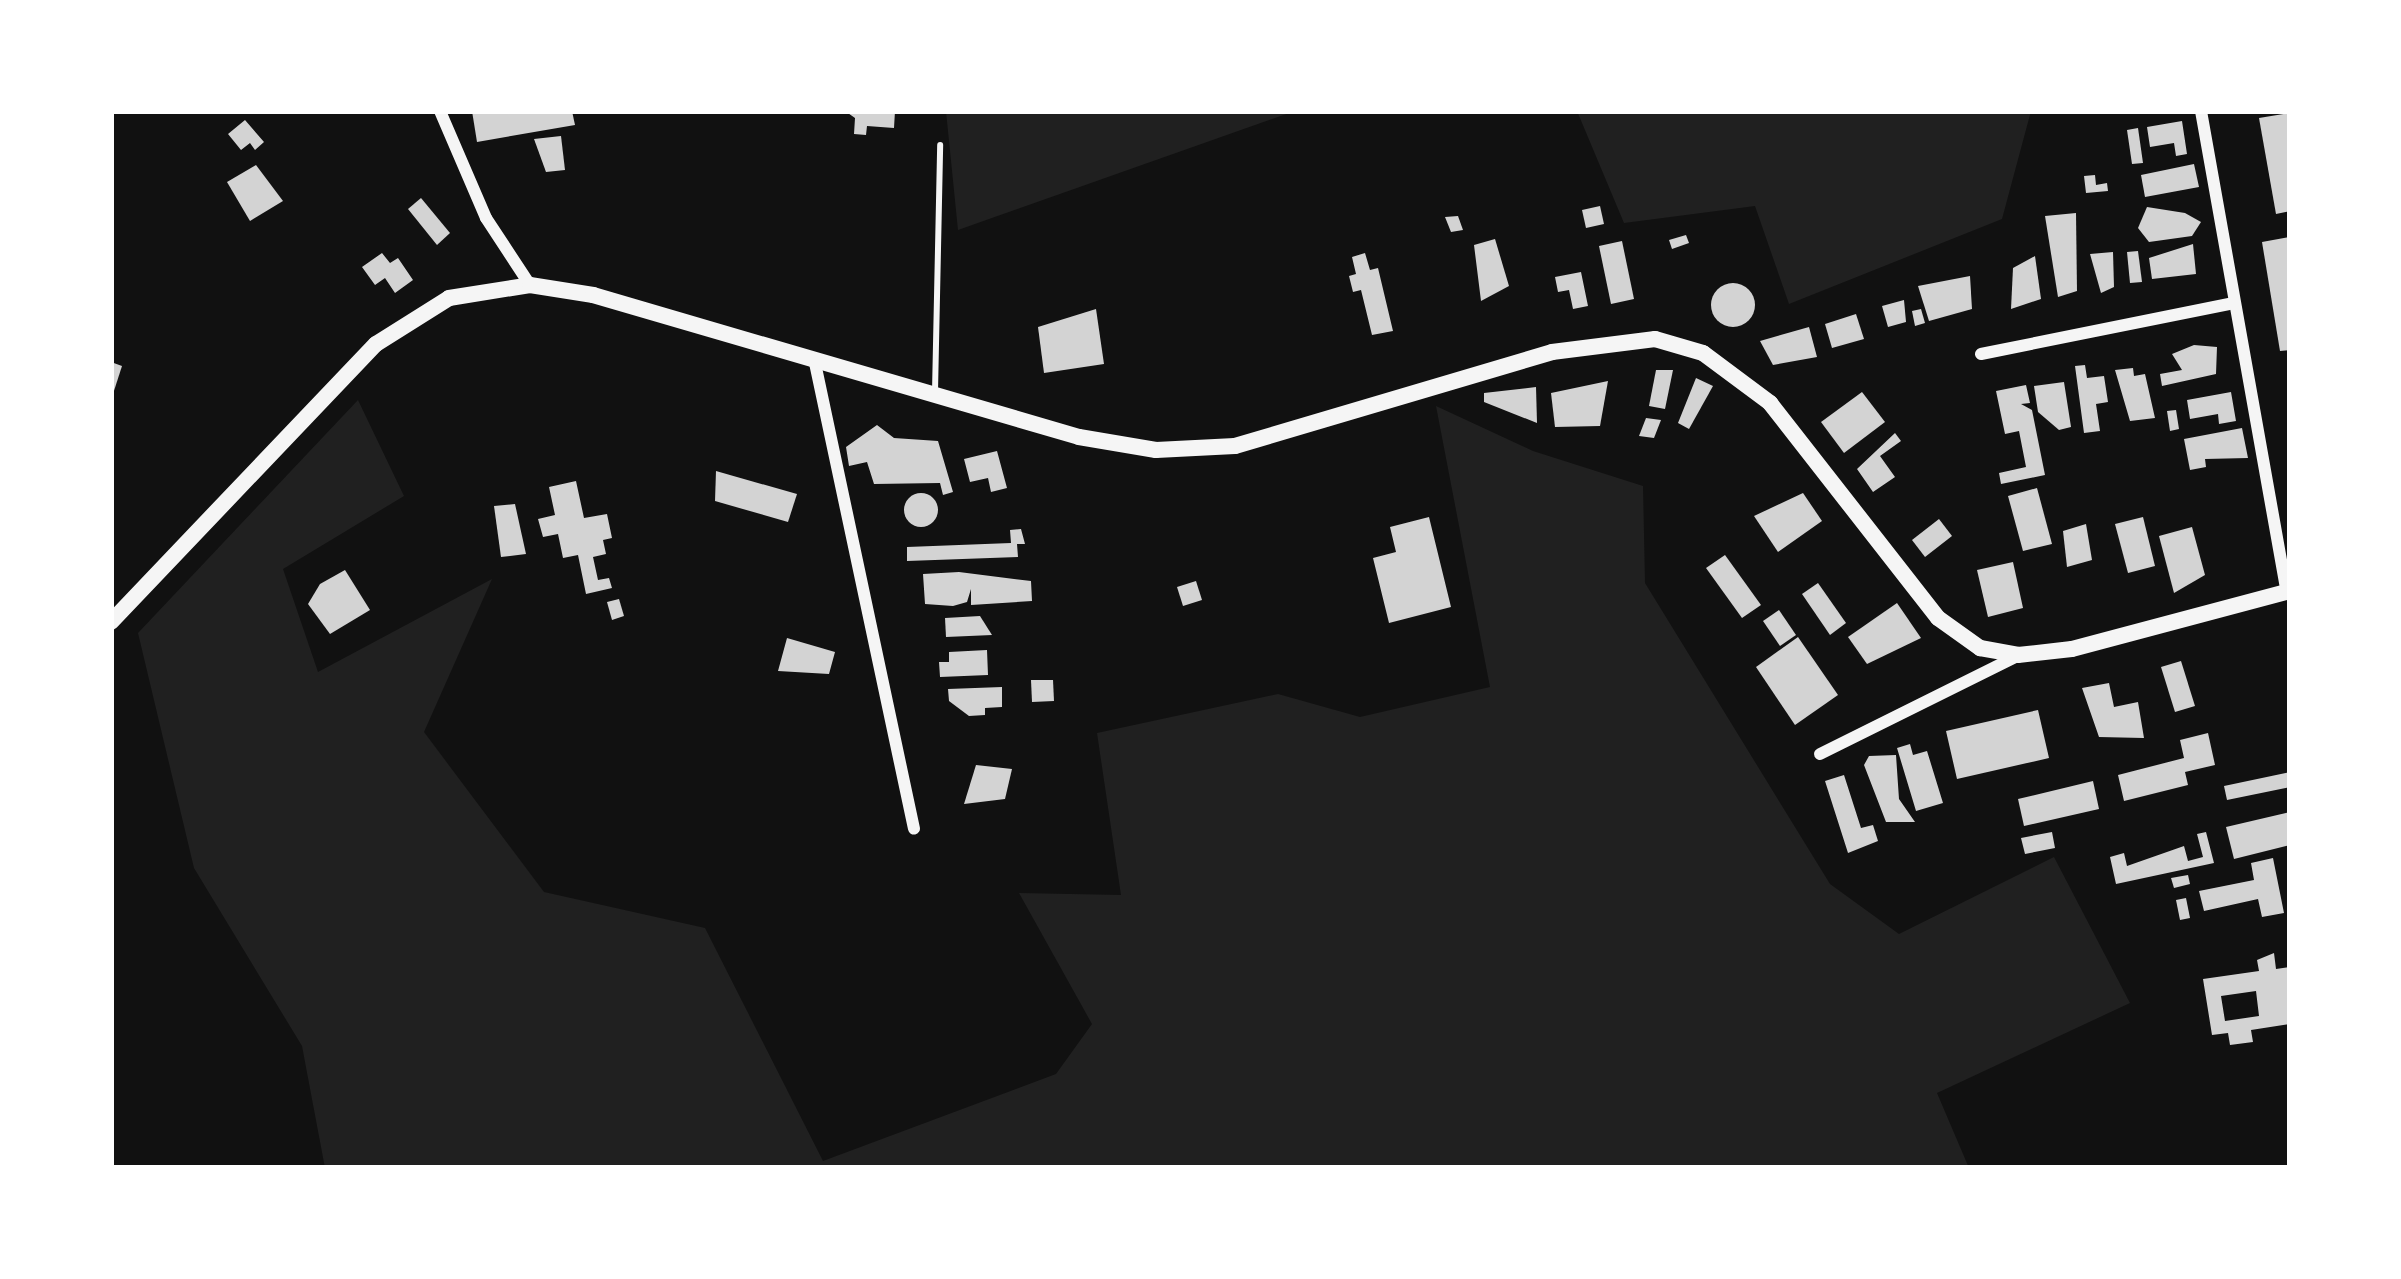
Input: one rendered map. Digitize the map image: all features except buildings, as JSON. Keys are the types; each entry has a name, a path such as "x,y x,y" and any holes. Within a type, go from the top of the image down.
{"main road":[{"path":"111,622 376,344 448,298 530,285 593,295 815,363 1106,443 1210,450 1592,342 1682,344 1749,384 1794,428 1951,631 1980,649 2018,655 2288,592"}],"street":[{"path":"440,111 486,218 530,285"},
{"path":"2201,111 2288,592"},
{"path":"1981,354 2234,303"},
{"path":"815,363 914,829"},
{"path":"1820,754 2018,655"}],"lane":[{"path":"935,395 940,145"}],"shaded area":[{"path":"946,111 1295,111 958,230"},
{"path":"1577,111 2031,111 2002,219 1789,304 1755,206 1624,223"},
{"path":"358,400 404,496 283,569 318,672 492,579 424,732 544,892 705,928 823,1161 1056,1074 1092,1024 1019,893 1121,895 1097,733 1278,694 1360,717 1490,687 1436,406 1533,451 1643,486 1645,583 1830,884 1899,934 2054,857 2130,1003 1937,1093 1969,1168 325,1168 302,1046 194,868 138,633"}]}
